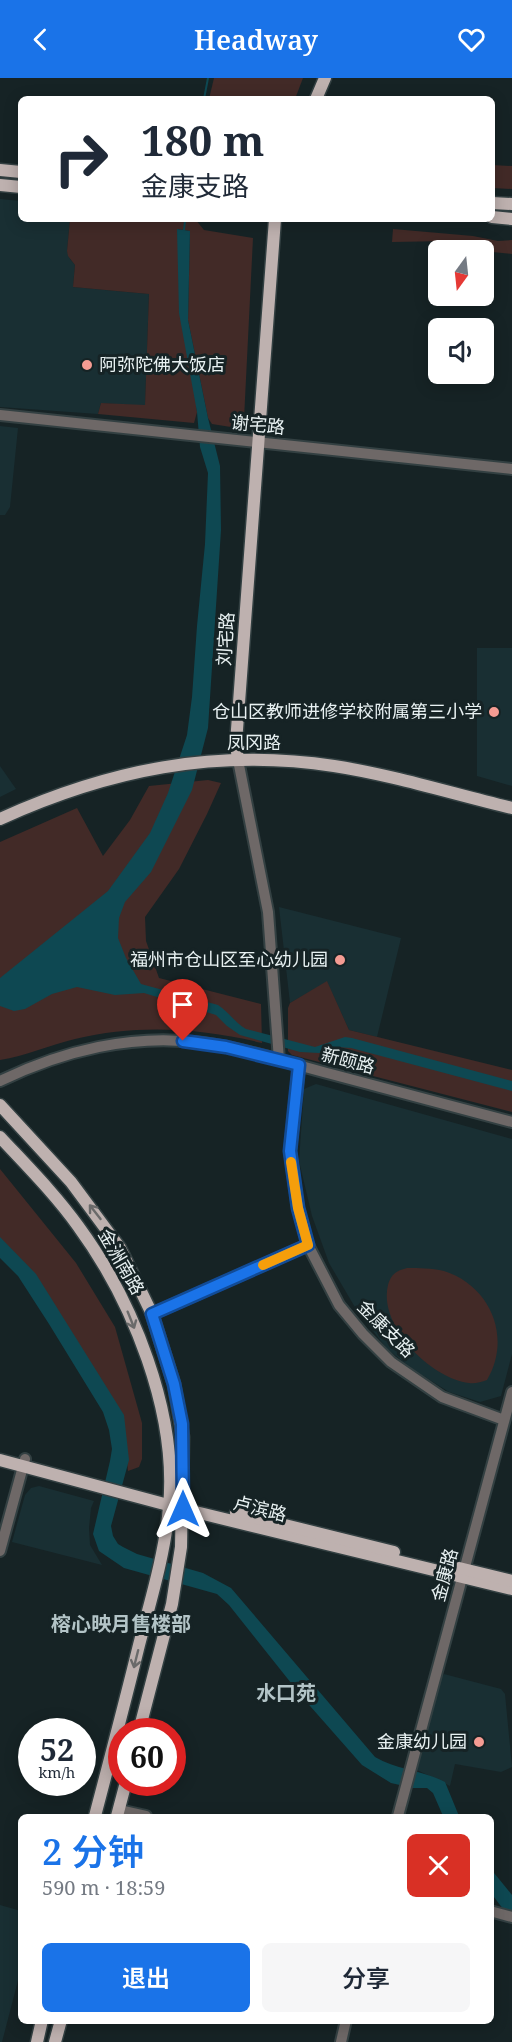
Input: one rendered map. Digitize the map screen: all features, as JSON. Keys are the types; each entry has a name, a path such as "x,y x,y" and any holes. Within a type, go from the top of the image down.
{"main road":[{"path":"317,96 325,78"},
{"path":"0,170 18,172"},
{"path":"0,186 18,187"},
{"path":"495,203 512,204"},
{"path":"495,217 512,219"},
{"name":"刘宅路","path":"238,760 236,743 275,222"},
{"name":"凤冈路","path":"0,819 85,785 174,765 238,760 335,766 512,808"},
{"name":"金洲南路","path":"0,1105 71,1182 120,1248 152,1314 169,1365 183,1437 183,1504 179,1565 176,1586 143,1718"},
{"name":"金洲南路","path":"0,1137 77,1224 100,1257 124,1302 151,1369 165,1431 169,1501 160,1560 96,1814"},
{"path":"0,1452 24,1462"},
{"name":"卢滨路","path":"0,1460 24,1462 169,1501 462,1573 512,1589"},
{"path":"462,1573 512,1581"},
{"path":"118,1813 122,1796"},
{"path":"36,2042 41,2024"},
{"path":"55,2042 60,2024"}],"street":[{"name":"谢宅路","path":"0,415 512,469"},
{"name":"刘宅路","path":"238,760 268,912 279,1060"},
{"name":"新颐路","path":"0,1081 43,1062 113,1044 140,1041 206,1043 299,1065 512,1122"},
{"name":"金康支路","path":"299,1065 290,1151 298,1208 308,1245 339,1305 363,1334 391,1362 442,1397 504,1420"},
{"path":"152,1314 308,1245"},
{"name":"金康路","path":"399,1814 512,1392"},
{"path":"0,1551 24,1462"},
{"path":"494,1912 512,1917"},
{"path":"341,2042 345,2024"}],"shaded area":[{"path":"214,78 303,78 296,96 210,96"},
{"path":"495,165 512,166 512,189 495,188"},
{"path":"0,199 18,201 18,222 70,222 67,251 75,265 73,287 149,294 145,406 101,403 98,414 0,407"},
{"path":"70,222 197,222 204,230 253,238 242,425 237,428 212,424 208,418 188,320 190,231 177,229 197,412 194,423 98,414 101,403 145,405 149,294 73,287 75,265 67,251"},
{"path":"393,229 493,240 428,240 392,242"},
{"path":"494,240 512,240 512,254 494,252"},
{"path":"0,426 18,428 10,507 5,515 0,515"},
{"name":"仓山区教师进修学校附属第三小学","path":"477,648 512,648 512,786 477,776"},
{"path":"0,766 16,789 0,797"},
{"path":"208,780 221,783 179,869 145,917 146,941 159,978 261,1004 262,1043 192,1031 122,1031 75,1039 0,1060 0,842 77,808 103,856 130,820 149,786"},
{"name":"福州市仓山区至心幼儿园","path":"279,907 401,938 377,1037 349,1030 327,982 290,1003"},
{"path":"327,981 349,1030 512,1070 512,1112 292,1055 288,1051 290,1003"},
{"path":"316,1084 512,1139 512,1354 501,1396 480,1402 449,1392 414,1370 387,1349 356,1309 329,1263 312,1216 299,1161 304,1089"},
{"path":"0,1169 76,1263 115,1327 142,1423 142,1459 139,1467 128,1471 122,1416 0,1240"},
{"path":"407,1268 444,1271 474,1288 485,1301 497,1331 494,1364 487,1380 469,1383 438,1371 410,1347 399,1332 391,1316 387,1300 388,1285 394,1273"},
{"path":"39,1486 94,1501 89,1528 90,1545 102,1565 12,1542 25,1495 31,1488"},
{"path":"444,1674 501,1689 505,1694 512,1767 501,1772 455,1764 450,1786 417,1770 440,1679"},
{"path":"0,1905 18,1910 18,1981 2,2042 0,2042"}],"water":[{"path":"177,229 190,231 188,320 220,466 221,530 208,728 192,790 151,872 125,902 119,918 118,938 141,984 218,1005 246,1029 315,1047 345,1037 352,1038 512,1081 512,1091 351,1048 336,1047 319,1053 300,1052 240,1035 216,1015 144,993 115,995 77,987 52,994 25,1009 14,1011 0,1006 0,978 108,891 150,833 168,793 187,735 205,544 208,473 200,447 197,412 179,313"},
{"path":"0,1237 36,1274 124,1415 129,1460 111,1526 118,1544 137,1554 203,1573 231,1588 375,1757 392,1765 445,1782 458,1814 442,1814 433,1793 427,1788 413,1788 391,1783 362,1765 303,1698 229,1605 217,1594 124,1568 99,1551 93,1534 112,1449 103,1412 18,1276 0,1258"},
{"path":"494,1873 512,1895 512,1921 494,1897"}],"waterway":[{"path":"205,96 208,78"},
{"path":"184,230 185,222"}],"slow traffic":[{"path":"263,1265 308,1245 298,1208 291,1162"}],"place":[{"name":"阿弥陀佛大饭店","path":"87,365"},
{"name":"仓山区教师进修学校附属第三小学","path":"494,712"},
{"name":"福州市仓山区至心幼儿园","path":"340,960"},
{"name":"金康幼儿园","path":"479,1742"}],"district":[{"name":"榕心映月售楼部","path":"121,1624"},
{"name":"水口苑","path":"286,1693"}],"route":[{"path":"183,1041 226,1047 299,1065 290,1151 298,1208 308,1245 152,1314 169,1365 182,1424 183,1509"}]}
